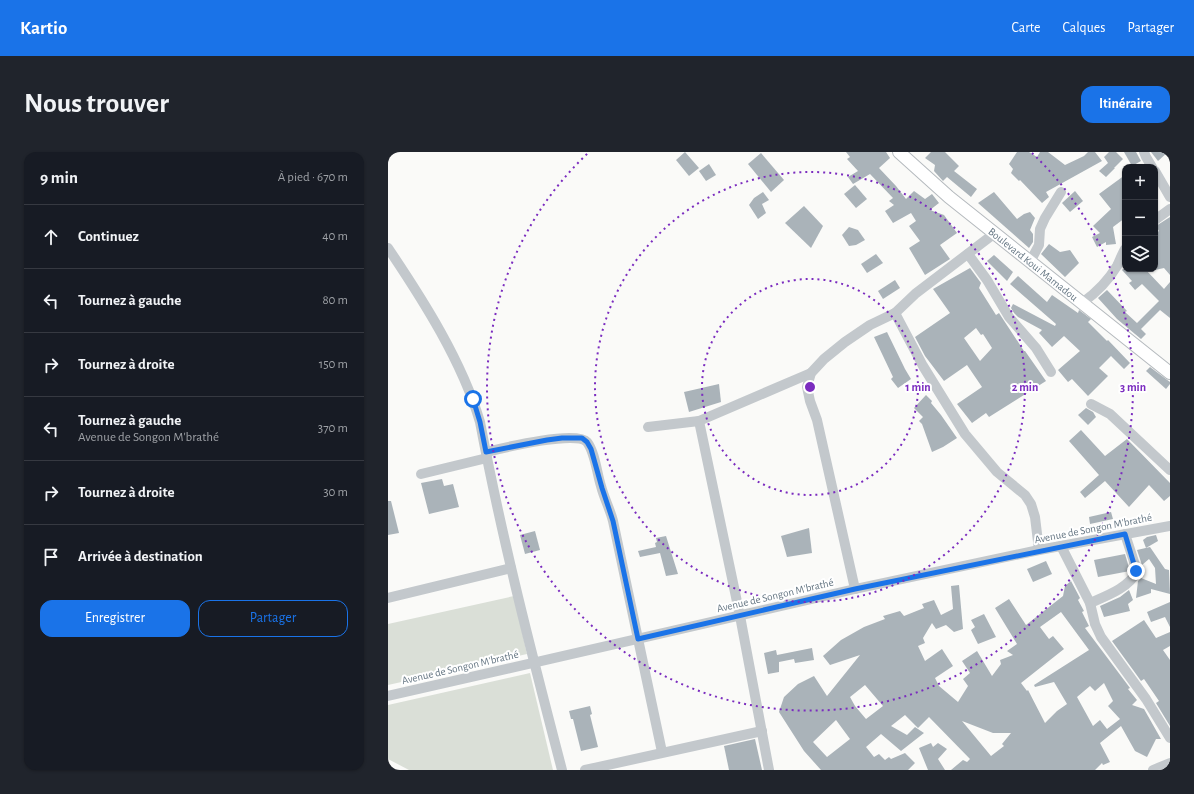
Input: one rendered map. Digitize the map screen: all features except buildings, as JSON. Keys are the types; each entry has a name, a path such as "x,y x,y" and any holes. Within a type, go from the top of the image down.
{"main road":[{"name":"Boulevard Koui Mamadou","path":"899,152 949,197 1170,373"}],"street":[{"path":"1144,152 1150,164"},
{"path":"1158,176 1170,197"},
{"path":"1030,262 1039,245 1040,229 1061,192"},
{"path":"1158,218 1170,209"},
{"path":"648,427 699,421 811,373 824,359 845,342 870,325 895,313 915,294 995,233"},
{"path":"388,248 428,310 462,374 479,416 511,568 562,770"},
{"path":"968,254 987,280 1009,317 1036,348 1051,372"},
{"path":"1082,303 1096,294 1113,272 1122,255"},
{"path":"895,313 923,366 965,434 997,472 1025,495 1031,504 1039,550"},
{"path":"811,373 807,387 817,420 855,589"},
{"path":"1091,404 1110,414 1170,470"},
{"path":"699,421 740,616 769,770"},
{"path":"421,474 487,455 554,439 572,437 582,438 587,442 591,449 613,521 662,752"},
{"name":"Avenue de Songon M'brathé","path":"388,696 855,589 1039,550 1170,526"},
{"path":"1090,603 1112,593 1134,578 1136,571 1125,534"},
{"path":"1061,546 1090,603 1095,624 1101,637 1142,693 1166,729 1170,738"},
{"path":"388,598 432,586 511,568"},
{"path":"585,770 762,731"},
{"path":"1153,770 1170,763"}],"shaded area":[{"path":"514,596 527,654 388,685 388,624"},
{"path":"530,673 553,770 409,770 388,759 388,705"}],"route":[{"path":"473,399 480,422 486,452 547,440 572,437 582,438 587,442 591,449 613,521 638,639 855,589 1039,550 1125,534 1136,571"}]}
